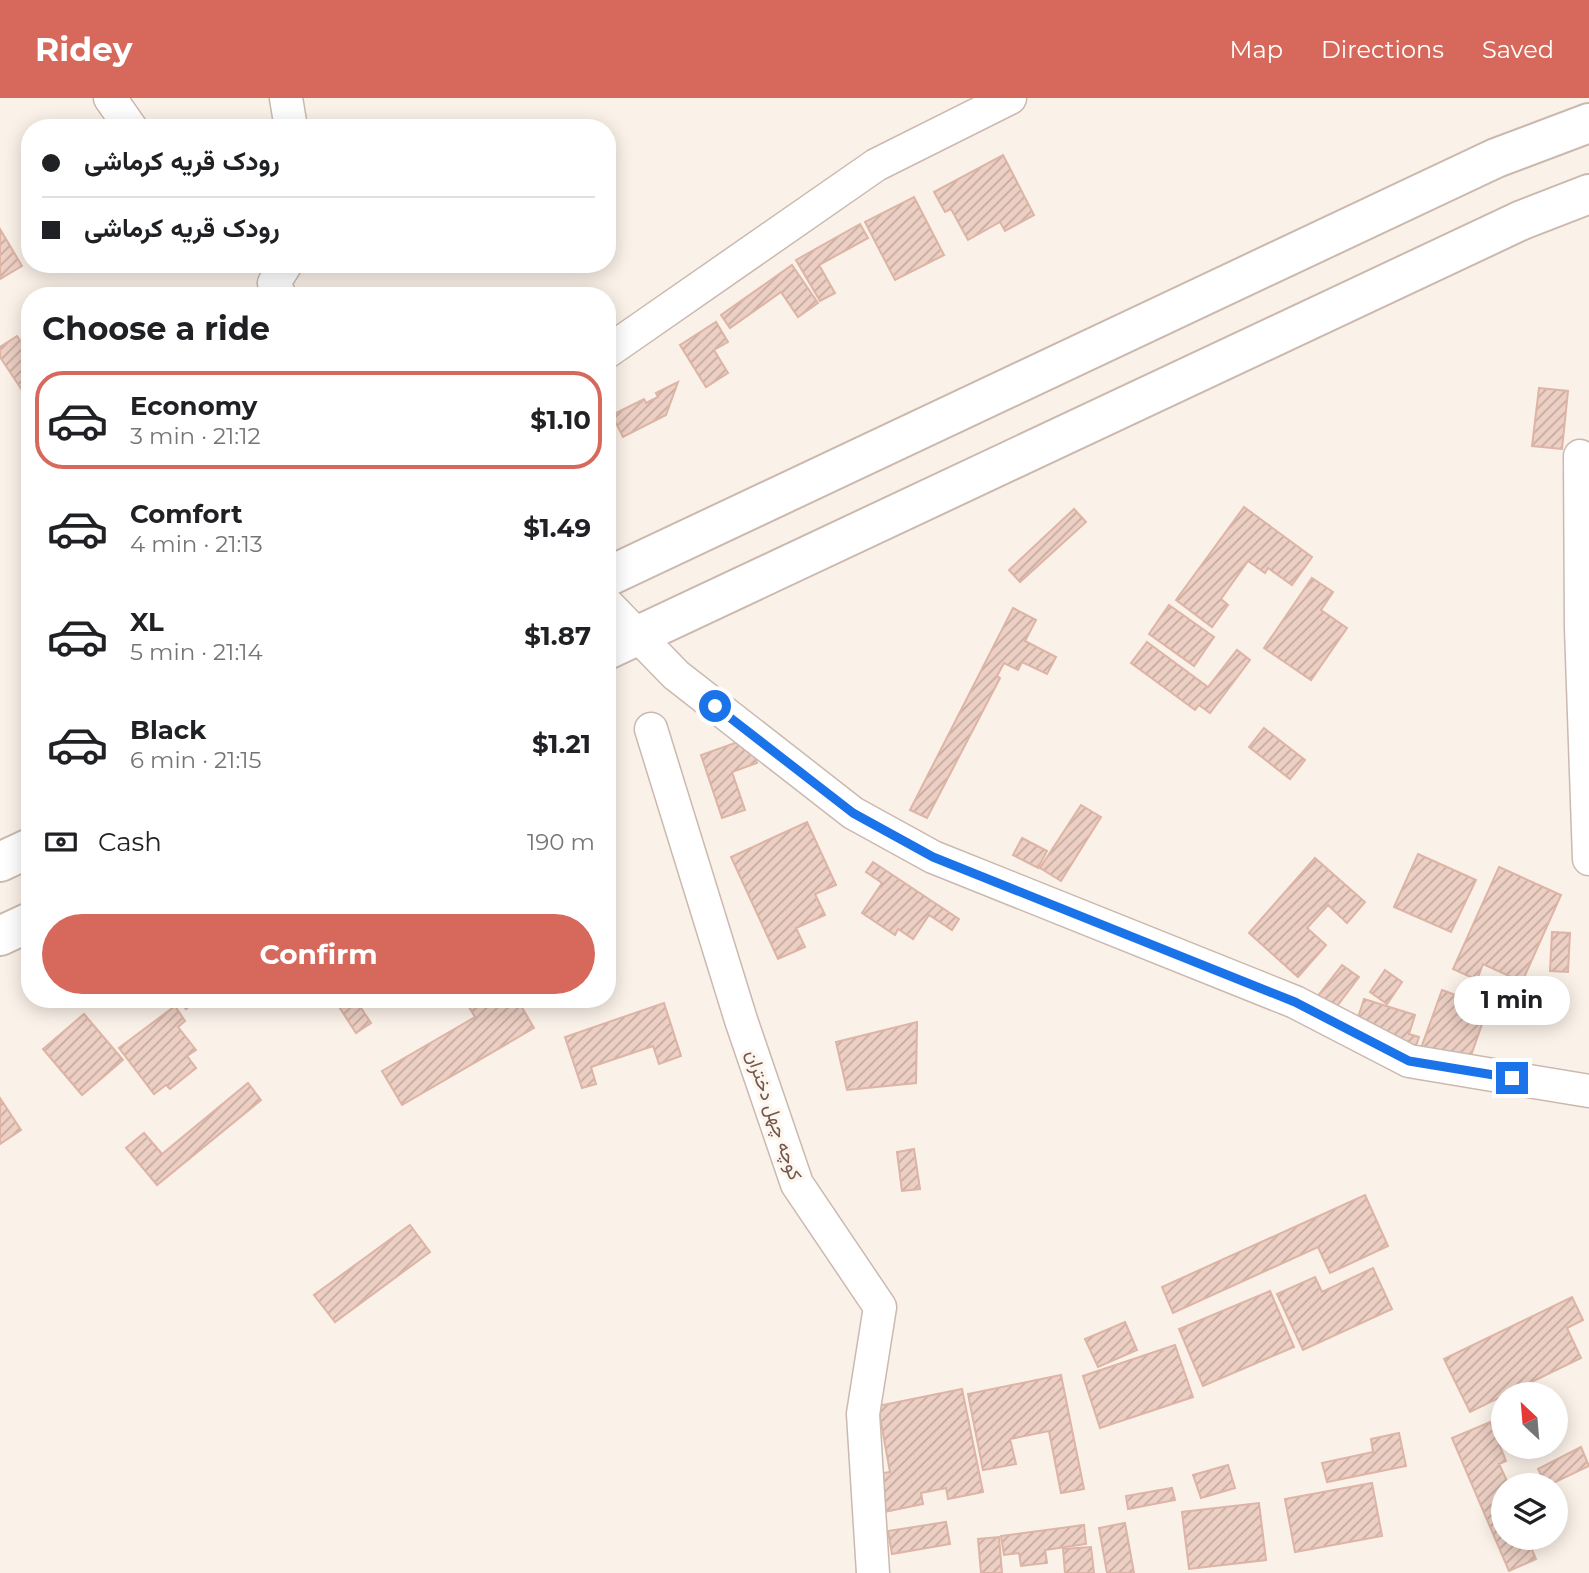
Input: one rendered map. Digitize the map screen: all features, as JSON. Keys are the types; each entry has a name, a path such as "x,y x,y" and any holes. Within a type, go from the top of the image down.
{"street":[{"path":"110,98 125,119"},
{"path":"286,98 290,119"},
{"path":"616,346 876,165 1010,98"},
{"path":"616,573 1496,159 1589,123"},
{"path":"623,643 1522,220 1589,194"},
{"path":"1580,456 1589,859"},
{"path":"616,626 623,643 676,675 853,813 933,857 1295,1002 1409,1061 1589,1091"},
{"name":"کوچه چهل دختران","path":"651,729 741,1020 797,1184 880,1307 863,1414 873,1573"},
{"path":"0,862 21,852"},
{"path":"0,936 21,926"}],"building":[{"path":"1003,155 1034,215 1005,231 1000,222 968,240 951,209 945,212 934,192"},
{"path":"914,197 944,255 895,280 865,222"},
{"path":"860,224 868,238 819,265 835,293 820,301 796,260"},
{"path":"0,229 21,267 0,279"},
{"path":"792,265 818,303 798,317 781,292 730,328 721,315"},
{"path":"716,322 728,342 714,350 728,373 706,387 680,345"},
{"path":"17,336 21,342 21,388 0,357 0,347"},
{"path":"678,382 666,415 623,437 616,423 616,413 644,399 646,403 658,397 656,393"},
{"path":"1539,388 1568,391 1562,449 1532,446"},
{"path":"1244,507 1312,557 1292,585 1268,568 1265,573 1248,561 1221,599 1228,605 1212,627 1176,600"},
{"path":"1074,509 1086,522 1020,582 1009,570"},
{"path":"1312,578 1333,592 1321,610 1347,628 1311,680 1264,648"},
{"path":"1169,605 1214,637 1194,666 1149,634"},
{"path":"1013,608 1036,620 1025,641 1056,657 1047,674 1022,662 1018,670 1004,663 997,676 1000,678 927,818 910,810"},
{"path":"1147,642 1208,687 1237,650 1250,660 1210,713 1199,705 1195,710 1131,663"},
{"path":"1264,728 1305,760 1290,779 1249,747"},
{"path":"749,738 757,763 732,772 745,810 722,818 701,755"},
{"path":"1081,805 1101,817 1061,881 1040,868"},
{"path":"807,822 836,885 815,894 825,915 796,928 805,947 778,959 731,857"},
{"path":"1022,838 1047,851 1038,868 1013,855"},
{"path":"1418,854 1476,880 1451,932 1394,907"},
{"path":"1315,858 1365,902 1347,923 1328,905 1307,928 1326,945 1298,977 1249,933"},
{"path":"873,862 959,919 952,930 929,915 913,939 898,929 895,935 862,913 882,883 866,872"},
{"path":"1499,867 1561,895 1522,982 1483,964 1477,980 1453,969"},
{"path":"1552,932 1570,933 1568,972 1550,971"},
{"path":"1342,965 1359,977 1334,1010 1317,997"},
{"path":"1385,970 1402,982 1387,1004 1370,992"},
{"path":"1442,990 1488,1007 1467,1067 1420,1051"},
{"path":"1364,999 1415,1015 1409,1034 1419,1037 1416,1046 1355,1027"},
{"path":"664,1003 681,1056 659,1064 653,1046 591,1067 596,1084 582,1088 565,1037"},
{"path":"172,1008 176,1008 185,1021 178,1027 196,1050 187,1056 196,1068 170,1089 166,1085 154,1094 119,1048"},
{"path":"340,1008 361,1008 371,1023 356,1033"},
{"path":"470,1008 522,1008 534,1028 402,1105 382,1071 475,1017"},
{"path":"84,1014 123,1060 82,1095 43,1049"},
{"path":"917,1022 916,1083 847,1090 836,1042"},
{"path":"248,1083 261,1100 157,1185 126,1148 144,1133 162,1154"},
{"path":"0,1098 21,1130 0,1144"},
{"path":"914,1149 920,1189 902,1191 897,1152"},
{"path":"1365,1195 1388,1246 1330,1273 1318,1247 1173,1313 1162,1287"},
{"path":"410,1225 430,1252 335,1322 314,1295"},
{"path":"1373,1268 1392,1309 1303,1350 1277,1294 1315,1277 1322,1292"},
{"path":"1270,1291 1294,1347 1203,1386 1179,1329"},
{"path":"1572,1297 1583,1320 1567,1328 1581,1358 1532,1382 1491,1382 1491,1402 1470,1412 1444,1359"},
{"path":"1125,1322 1137,1350 1098,1367 1085,1339"},
{"path":"1175,1345 1193,1397 1100,1428 1083,1376"},
{"path":"1061,1375 1084,1489 1061,1493 1049,1431 1010,1439 1016,1464 983,1470 968,1394"},
{"path":"962,1389 983,1492 948,1499 946,1488 921,1493 923,1504 884,1512 877,1474 890,1472 878,1406"},
{"path":"1490,1422 1491,1460 1506,1461 1499,1464 1503,1473 1491,1473 1491,1529 1452,1438"},
{"path":"1399,1433 1406,1466 1327,1482 1322,1463 1373,1452 1371,1439"},
{"path":"1581,1447 1589,1466 1568,1476 1568,1473 1540,1473 1538,1469 1556,1460 1568,1460 1568,1454"},
{"path":"1228,1465 1235,1488 1201,1498 1193,1475"},
{"path":"1372,1483 1382,1536 1295,1552 1285,1499"},
{"path":"1172,1488 1175,1500 1128,1509 1126,1496"},
{"path":"1259,1503 1266,1560 1189,1569 1182,1512"},
{"path":"946,1522 950,1544 892,1554 888,1531"},
{"path":"1125,1523 1134,1573 1107,1573 1099,1528"},
{"path":"1084,1525 1086,1544 1045,1550 1047,1563 1021,1566 1019,1553 1004,1555 1001,1536"},
{"path":"999,1537 1002,1573 981,1573 978,1539"},
{"path":"1091,1547 1094,1573 1065,1573 1063,1549"},
{"path":"1500,1550 1532,1550 1536,1559 1509,1571"}],"route":[{"path":"715,706 853,813 933,857 1295,1002 1409,1061 1512,1078"}]}
